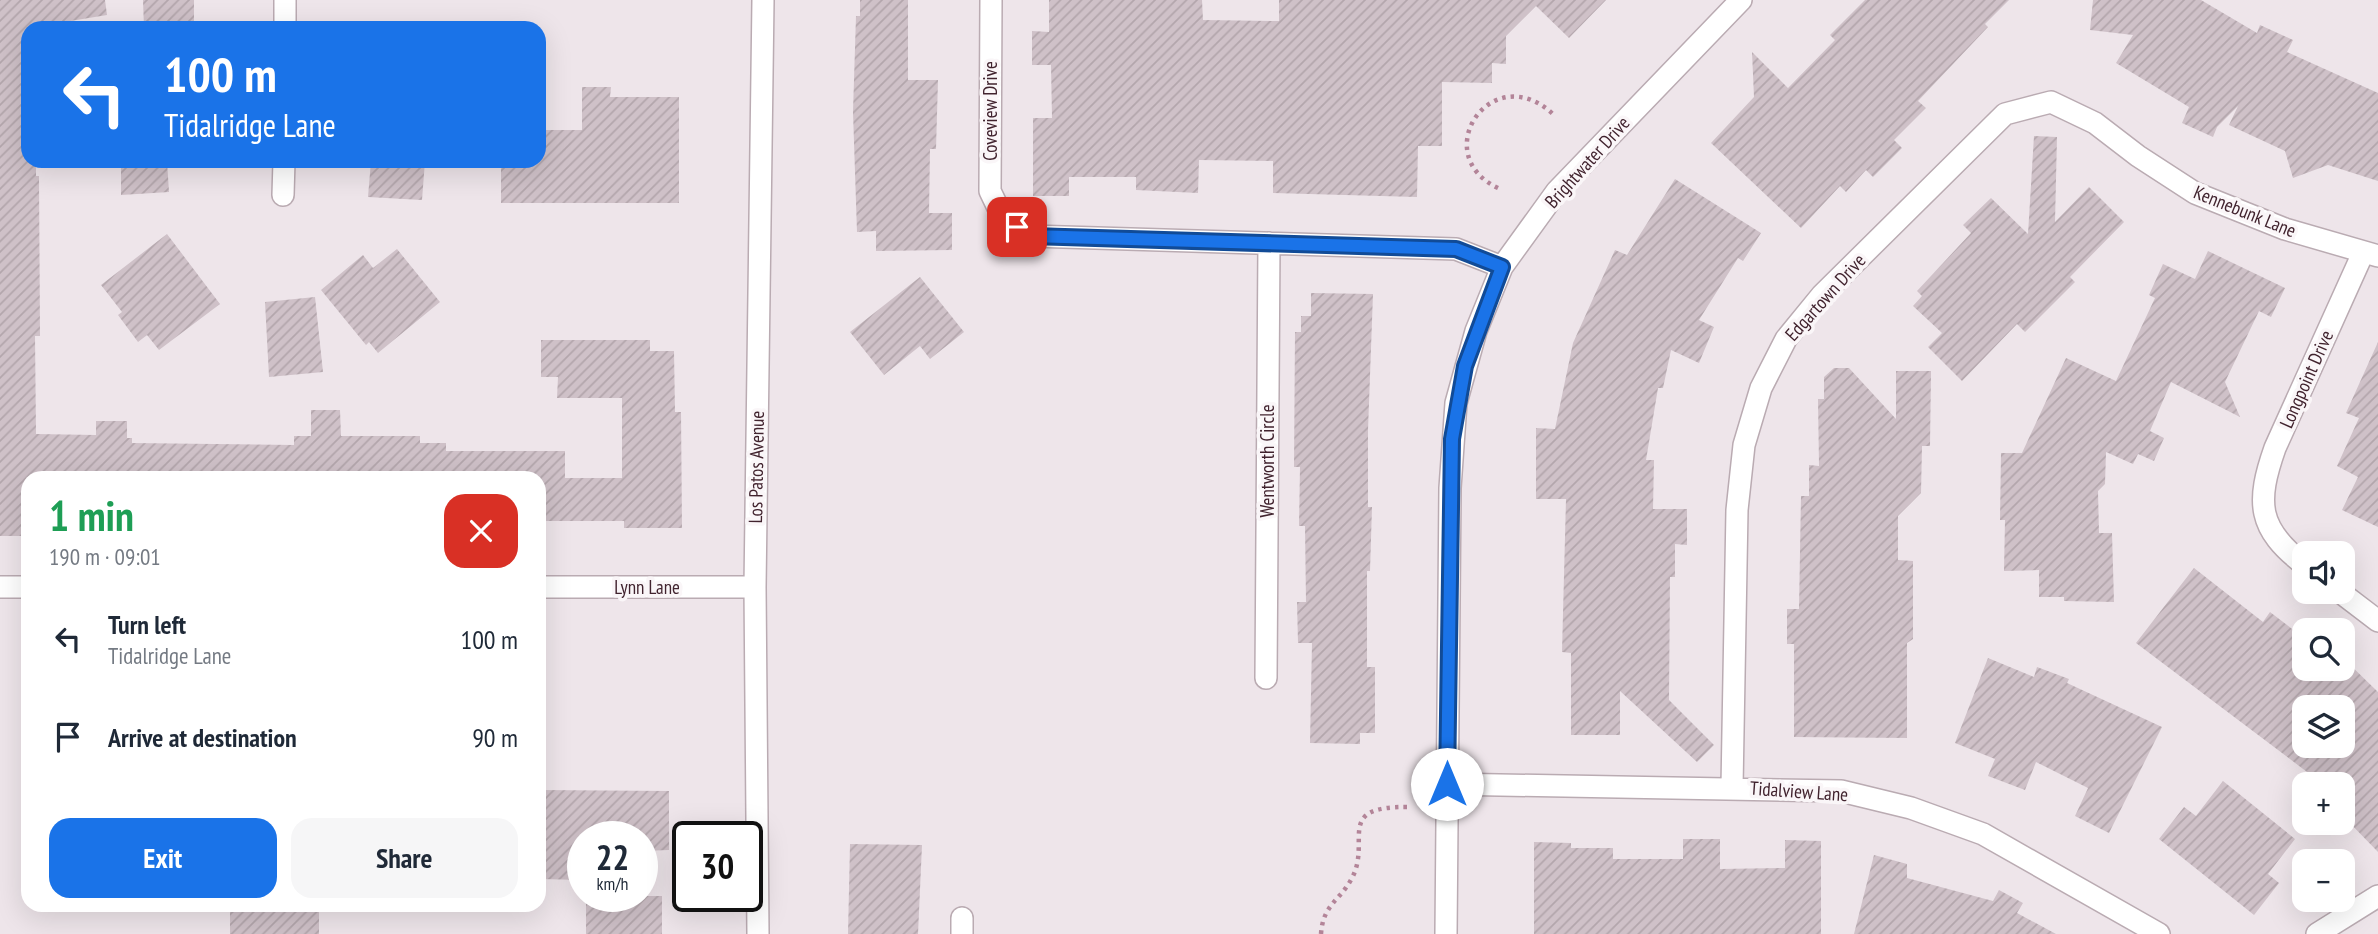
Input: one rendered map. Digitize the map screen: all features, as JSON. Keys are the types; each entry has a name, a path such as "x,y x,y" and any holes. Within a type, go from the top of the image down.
{"street":[{"path":"285,0 285,21"},
{"name":"Los Patos Avenue","path":"758,934 755,587 762,0"},
{"name":"Coveview Drive","path":"991,0 990,191 1003,218 1031,236 1269,243"},
{"name":"Brightwater Drive","path":"1446,934 1450,488 1454,427 1465,366 1502,267 1557,191 1741,0"},
{"name":"Kennebunk Lane","path":"2051,102 2095,123 2138,156 2194,193 2285,229 2371,254"},
{"name":"Edgartown Drive","path":"1732,787 1737,510 1744,445 1761,388 1786,339 1822,295 1983,134 2005,114 2051,102"},
{"path":"283,195 284,168"},
{"path":"1269,243 1456,249 1502,267"},
{"name":"Wentworth Circle","path":"1266,678 1269,243"},
{"name":"Longpoint Drive","path":"2292,554 2273,537 2262,510 2265,476 2275,448 2371,254"},
{"path":"0,587 21,587"},
{"name":"Lynn Lane","path":"546,587 755,587"},
{"path":"2355,603 2378,621"},
{"name":"Tidalview Lane","path":"1447,784 1732,787 1841,792 1911,808 1983,834 2159,934"},
{"path":"2317,934 2378,896"}],"path":[{"path":"1498,188 1480,177 1470,162 1467,136 1475,117 1496,99 1513,96 1541,103 1555,116"},
{"path":"1321,934 1325,912 1353,876 1357,859 1357,837 1362,822 1381,807 1409,807"}],"building":[{"path":"0,0 105,0 107,15 71,21 21,21 21,168 36,168 36,176 39,176 40,336 35,336 36,434 96,435 96,421 127,421 127,438 132,438 132,443 294,445 294,436 311,436 311,410 340,410 341,436 420,436 420,443 446,443 446,451 565,451 565,478 546,478 546,471 21,471 21,536 0,536"},
{"path":"143,0 194,0 194,21 144,21"},
{"path":"860,0 908,0 908,80 938,80 936,149 930,149 929,213 952,213 952,250 876,251 876,231 857,232 853,112 856,16 860,16"},
{"path":"1049,0 1202,0 1203,20 1279,21 1279,0 1606,0 1569,38 1536,6 1506,36 1506,64 1492,63 1492,83 1442,82 1442,146 1418,146 1417,197 1273,193 1273,161 1199,160 1198,193 1136,190 1136,177 1069,177 1069,196 1033,196 1033,118 1052,118 1051,65 1032,65 1032,31 1049,32"},
{"path":"1865,0 2009,0 1985,24 1988,27 1918,101 1926,108 1894,140 1902,148 1873,177 1866,170 1846,192 1840,186 1801,228 1711,143 1754,97 1752,52 1788,88 1835,40 1830,35"},
{"path":"2093,0 2201,0 2257,33 2260,25 2293,40 2287,52 2378,93 2378,181 2328,165 2293,178 2285,151 2229,125 2238,106 2217,127 2213,137 2182,123 2189,107 2116,63 2133,35 2090,30"},
{"path":"582,87 611,87 610,97 679,97 679,203 501,203 501,168 546,168 546,130 582,130"},
{"path":"2034,136 2057,137 2055,222 2089,187 2124,222 2070,277 2075,282 2025,332 2017,324 1962,381 1928,347 1942,333 1913,306 1922,296 1917,291 1971,233 1963,225 1991,198 2028,234"},
{"path":"121,168 167,168 169,192 121,195"},
{"path":"370,168 424,168 422,200 368,197"},
{"path":"1675,179 1761,233 1743,261 1738,258 1699,320 1714,327 1699,363 1671,350 1663,388 1658,388 1646,460 1654,460 1653,509 1687,509 1687,545 1675,544 1675,577 1670,577 1669,700 1714,745 1697,762 1620,691 1620,735 1571,735 1571,653 1562,652 1566,499 1536,499 1536,428 1555,429 1573,343 1615,250 1627,255"},
{"path":"167,234 220,304 159,350 147,335 138,342 118,315 122,312 101,285"},
{"path":"397,249 440,302 378,353 369,342 366,345 321,290 363,255 373,268"},
{"path":"2208,251 2285,288 2271,317 2259,311 2225,382 2240,417 2171,382 2150,431 2164,438 2154,461 2138,454 2133,464 2106,452 2105,484 2098,491 2099,533 2112,533 2114,602 2064,601 2064,597 2039,597 2039,570 2004,571 2005,520 2000,520 2001,453 2022,453 2066,358 2116,381 2155,298 2149,295 2163,264 2195,279"},
{"path":"920,277 964,332 930,359 920,346 884,375 850,332"},
{"path":"1311,293 1373,294 1368,430 1368,507 1372,507 1370,571 1367,571 1367,667 1375,667 1375,733 1360,733 1360,744 1310,743 1312,643 1298,643 1297,602 1306,602 1305,526 1299,526 1300,467 1294,467 1295,332 1301,332 1301,316 1311,316"},
{"path":"315,297 323,372 269,377 265,302"},
{"path":"541,340 650,340 650,351 674,351 675,412 681,412 682,528 624,528 624,521 546,521 546,478 622,478 622,398 557,398 558,377 541,377"},
{"path":"2378,342 2378,527 2342,510 2358,477 2337,466 2359,418 2346,413"},
{"path":"1834,368 1849,368 1896,419 1896,371 1931,371 1930,446 1922,446 1921,493 1898,516 1898,560 1913,561 1913,639 1907,643 1907,738 1794,737 1794,644 1787,644 1787,609 1799,609 1801,496 1809,496 1809,465 1819,466 1818,399 1824,399 1824,377"},
{"path":"2194,568 2263,622 2270,612 2292,629 2292,681 2355,681 2355,670 2378,692 2378,852 2355,828 2355,772 2307,772 2136,643"},
{"path":"1988,658 2034,677 2037,667 2069,679 2067,683 2162,727 2109,833 2075,816 2088,788 2036,762 2025,790 1988,776 1995,759 1955,743"},
{"path":"2223,781 2295,839 2268,874 2279,883 2254,915 2159,839 2184,807 2196,816"},
{"path":"546,790 669,791 669,850 658,850 658,821 567,821 567,880 546,879"},
{"path":"1683,839 1720,839 1720,869 1785,868 1785,840 1821,841 1821,934 1534,934 1534,842 1571,843 1571,848 1613,848 1613,859 1683,859"},
{"path":"850,844 922,845 918,934 848,934"},
{"path":"1874,855 1907,864 1907,878 1993,901 1999,890 2023,903 2017,913 2056,934 1854,934"},
{"path":"658,896 662,896 662,934 586,934 586,912 658,912"},
{"path":"230,912 319,912 319,934 230,934"}],"route":[{"path":"1017,227 1031,236 1456,249 1502,267 1465,366 1456,402 1452,439 1447,784"}]}
